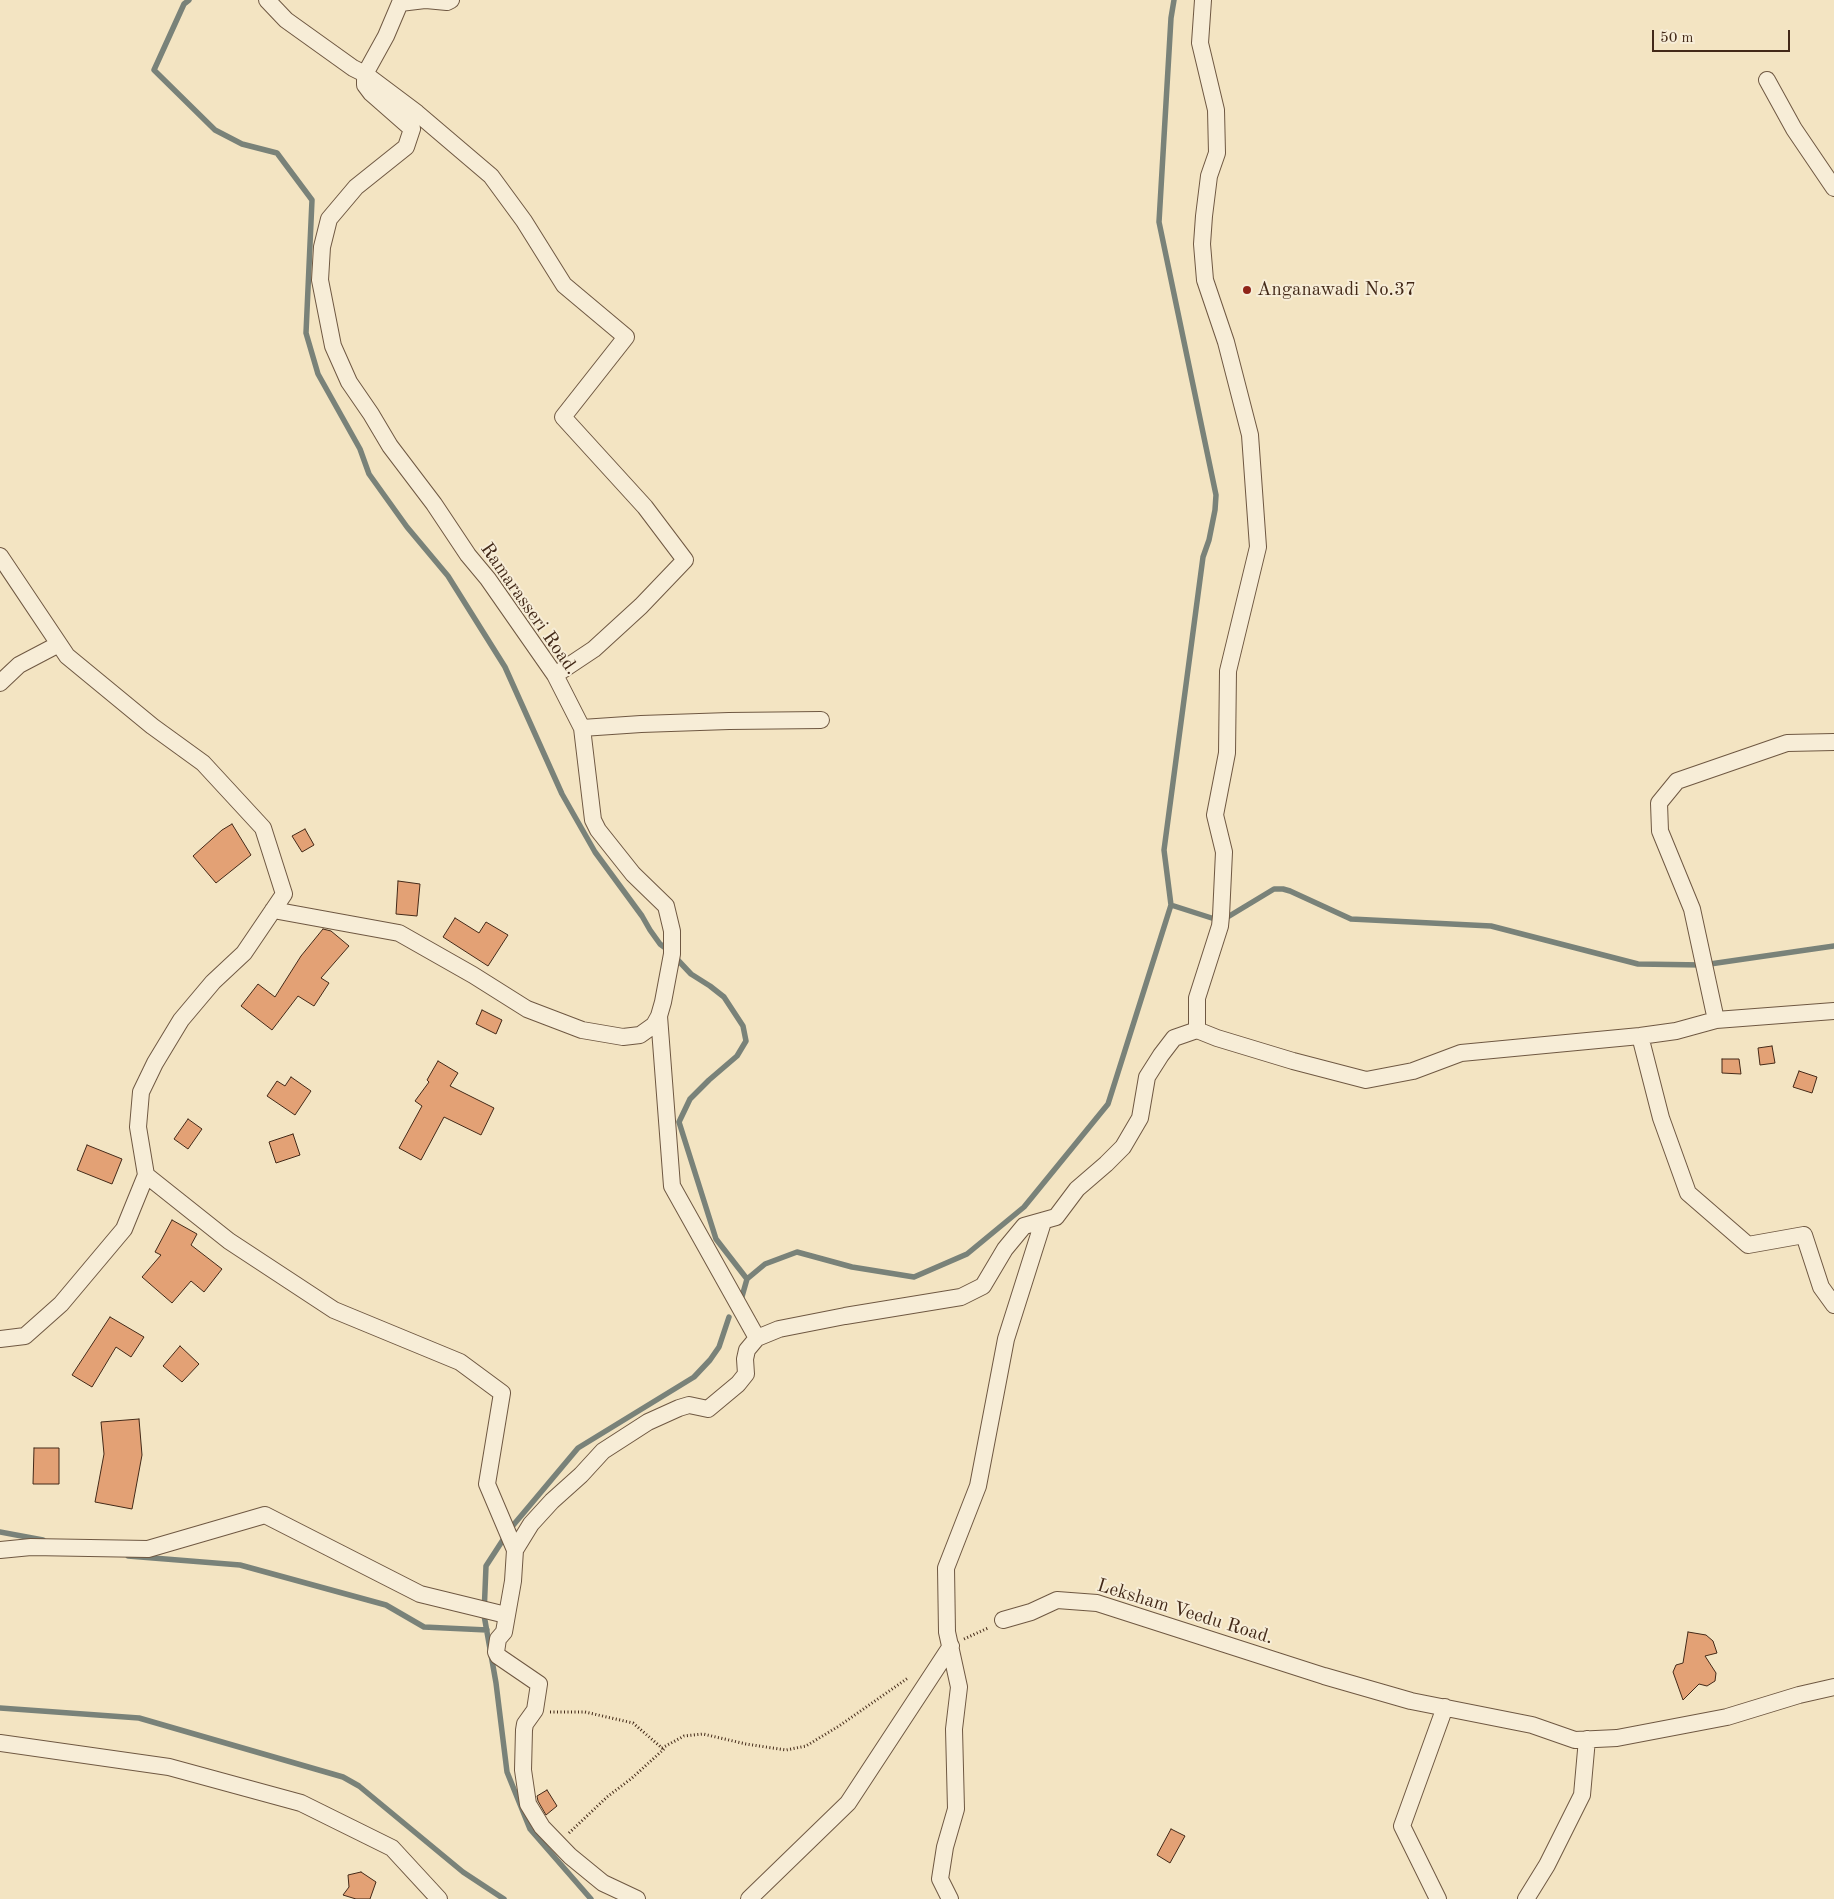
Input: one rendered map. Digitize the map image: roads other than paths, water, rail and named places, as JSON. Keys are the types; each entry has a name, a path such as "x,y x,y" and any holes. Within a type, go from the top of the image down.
{"street":[{"path":"267,0 286,20 353,68 365,74 417,113 491,176 524,221 564,285 626,337 563,417 645,507 685,560 641,606 594,649 555,675"},
{"path":"365,74 386,36 400,3 426,0 447,2 451,0"},
{"path":"1197,1030 1197,998 1221,921 1224,852 1216,815 1227,753 1228,671 1257,552 1250,435 1226,342 1205,280 1202,244 1209,176 1216,153 1216,110 1200,43 1203,0"},
{"name":"Ramarasseri Road.","path":"365,74 365,85 371,93 412,129 406,146 356,187 329,219 322,247 320,280 333,346 349,382 390,446 434,504 468,556 488,579 555,675 582,728 593,820 598,830 633,874 666,906 673,944 660,1016 672,1186 757,1338"},
{"path":"1768,80 1794,129 1834,188"},
{"path":"0,556 67,656 152,726 203,763 263,828 284,894 244,953 213,982 181,1020 155,1063 141,1092 138,1127 146,1175 124,1229 61,1304 25,1336 0,1338"},
{"path":"0,683 19,665 59,644"},
{"path":"582,728 729,720 821,720"},
{"path":"1716,1020 1692,909 1660,831 1659,803 1677,781 1787,743 1834,742"},
{"path":"273,910 398,933 473,975 527,1009 582,1030 632,1037 640,1035 654,1025 660,1016"},
{"path":"637,1899 602,1883 542,1827 528,1804 522,1749 525,1724 535,1710 539,1684 498,1656 496,1652 498,1640 504,1632 513,1582 515,1550 530,1524 603,1451 648,1422 689,1404 708,1409 738,1384 746,1374 745,1359 747,1350 757,1338 779,1329 961,1296 983,1286 1005,1249 1024,1226 1056,1217 1076,1189 1106,1164 1123,1146 1140,1118 1147,1077 1174,1038 1197,1030 1293,1061 1366,1080 1413,1071 1461,1053 1640,1036 1676,1031 1716,1020 1834,1011"},
{"path":"1640,1036 1661,1118 1688,1193 1748,1245 1804,1235 1821,1288 1834,1306"},
{"path":"146,1175 229,1242 334,1310 460,1362 502,1394 487,1484 515,1550"},
{"path":"950,1899 940,1879 945,1847 956,1809 954,1729 959,1687 947,1632 946,1568 978,1486 1006,1339 1043,1222"},
{"path":"0,1550 31,1547 148,1549 265,1515 420,1594 506,1615"},
{"name":"Leksham Veedu Road.","path":"1003,1620 1031,1612 1058,1600 1097,1603 1324,1676 1411,1701 1532,1725 1575,1740 1617,1738 1727,1717 1799,1695 1834,1687"},
{"path":"749,1899 848,1803 950,1646"},
{"path":"1438,1899 1402,1826 1445,1707"},
{"path":"1526,1899 1547,1865 1582,1795 1587,1739"},
{"path":"0,1743 169,1767 301,1803 392,1848 439,1899"}],"waterway":[{"path":"189,0 184,4 154,70 215,130 242,144 277,153 312,200 306,333 318,374 360,449 369,474 407,527 448,576 505,667 562,794 595,852 660,944 668,950"},
{"path":"741,1300 747,1279 765,1264 797,1252 852,1267 914,1277 967,1254 1024,1207 1108,1104 1171,905 1164,850 1203,557 1209,540 1216,495 1159,222 1171,18 1174,0"},
{"path":"1171,905 1221,921 1274,889 1283,889 1351,919 1491,926 1638,964 1703,965 1834,946"},
{"path":"675,957 691,974 724,997 743,1026 746,1041 737,1056 690,1099 679,1122 716,1239 747,1279"},
{"path":"591,1899 530,1829 507,1772 496,1683 484,1615 486,1566 510,1529 578,1448 694,1377 719,1347 729,1317"},
{"path":"0,1532 43,1540"},
{"path":"128,1556 240,1565 386,1605 424,1627 487,1630"},
{"path":"0,1708 139,1718 343,1777 359,1786 463,1872 504,1899"}],"place":[{"name":"Anganawadi No.37","path":"1247,290"}]}
